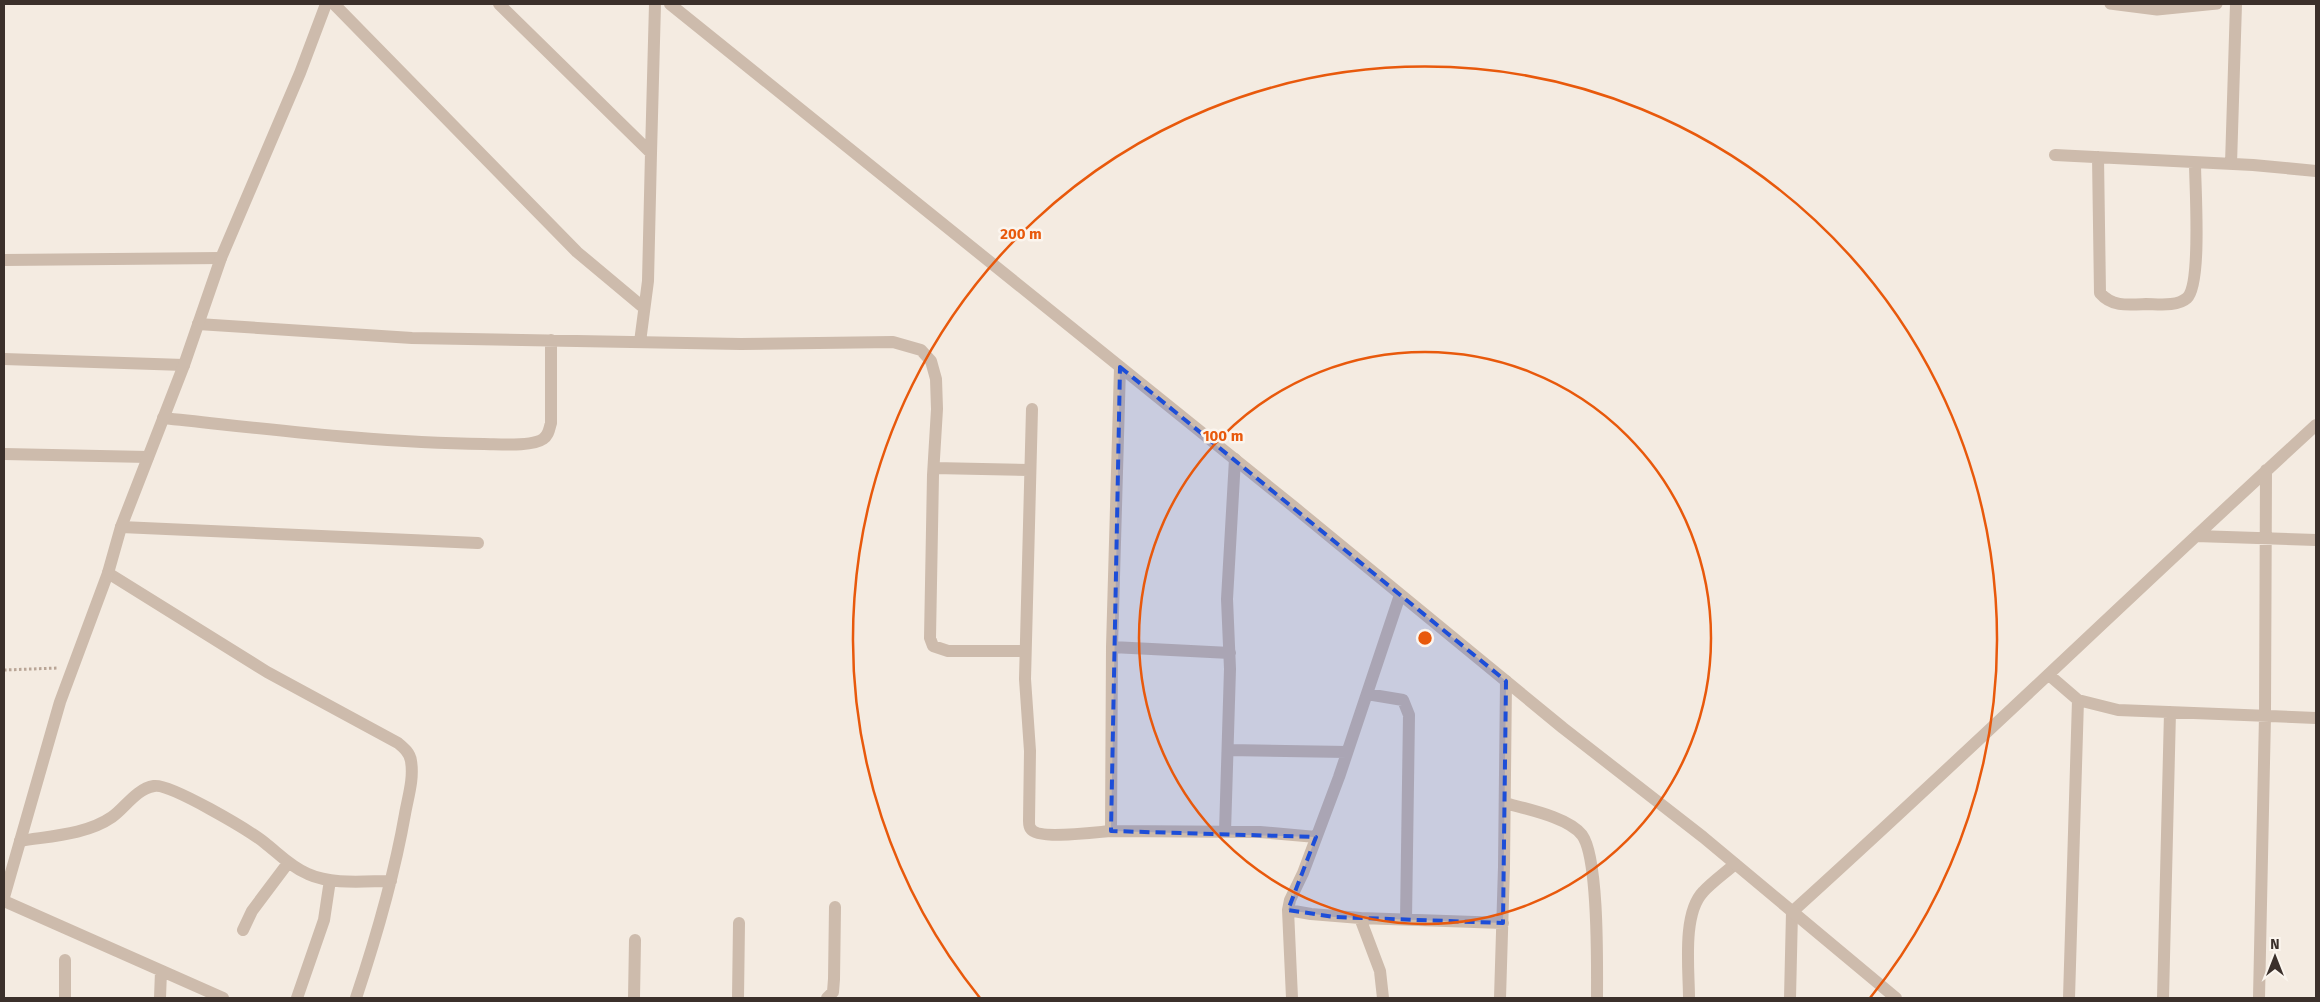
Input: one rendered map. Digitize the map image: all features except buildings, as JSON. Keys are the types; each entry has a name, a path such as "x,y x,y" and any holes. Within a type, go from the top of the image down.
{"street":[{"path":"4,897 60,702 108,573 121,527 184,364 221,258 300,73 326,4"},
{"path":"334,4 577,252 644,308"},
{"path":"499,4 651,153"},
{"path":"640,342 649,263 655,4"},
{"path":"670,4 1735,864 1886,994 1896,998"},
{"path":"2231,164 2236,4"},
{"path":"2055,155 2231,164 2316,171"},
{"path":"2098,158 2100,293 2106,300 2118,305 2172,304 2186,299 2191,292 2196,270 2195,162"},
{"path":"4,260 221,258"},
{"path":"198,324 412,338 741,344 893,342 921,350 931,361 936,379 937,409 930,638 933,646 948,651 1025,651"},
{"path":"163,418 331,436 439,443 513,444 542,440 548,435 551,423 551,340"},
{"path":"4,359 184,364"},
{"path":"1111,831 1112,647 1120,367"},
{"path":"1032,409 1025,651 1030,751 1029,821 1031,829 1036,833 1052,834 1111,831 1226,832 1316,837"},
{"path":"1790,998 1792,912 2316,425"},
{"path":"4,454 148,457"},
{"path":"1226,832 1230,654 1227,599 1235,459"},
{"path":"934,468 1030,470"},
{"path":"2259,998 2265,716 2266,470"},
{"path":"121,527 478,543"},
{"path":"2196,536 2316,540"},
{"path":"108,573 267,672 398,743 406,750 411,759 412,776 391,881 381,924 356,998"},
{"path":"1292,998 1288,910 1290,900 1316,837 1347,752 1400,595"},
{"path":"1112,647 1230,654"},
{"path":"2049,675 2078,700 2118,710 2316,718"},
{"path":"1500,998 1506,681"},
{"path":"1367,694 1403,700 1409,715 1406,920"},
{"path":"2069,998 2078,700"},
{"path":"2164,998 2170,712"},
{"path":"1228,750 1347,752"},
{"path":"20,841 86,829 111,818 136,795 154,786 165,787 198,803 264,842 288,863 309,875 330,880 391,881"},
{"path":"1505,804 1555,817 1582,835 1590,856 1594,886 1597,998"},
{"path":"243,930 252,911 288,863"},
{"path":"1688,998 1688,937 1696,902 1702,893 1735,864"},
{"path":"297,998 324,920 330,880"},
{"path":"4,901 224,998"},
{"path":"827,998 833,992 835,906"},
{"path":"1288,910 1326,916 1502,923"},
{"path":"1360,918 1380,971 1383,998"},
{"path":"738,923 738,998"},
{"path":"634,998 635,940"},
{"path":"65,960 65,998"},
{"path":"160,998 161,971"}],"lane":[{"path":"2110,4 2158,10 2217,4"}],"path":[{"path":"4,670 73,667"}],"highlighted area":[{"path":"1120,367 1506,681 1503,923 1334,917 1288,910 1316,837 1111,831"}]}
